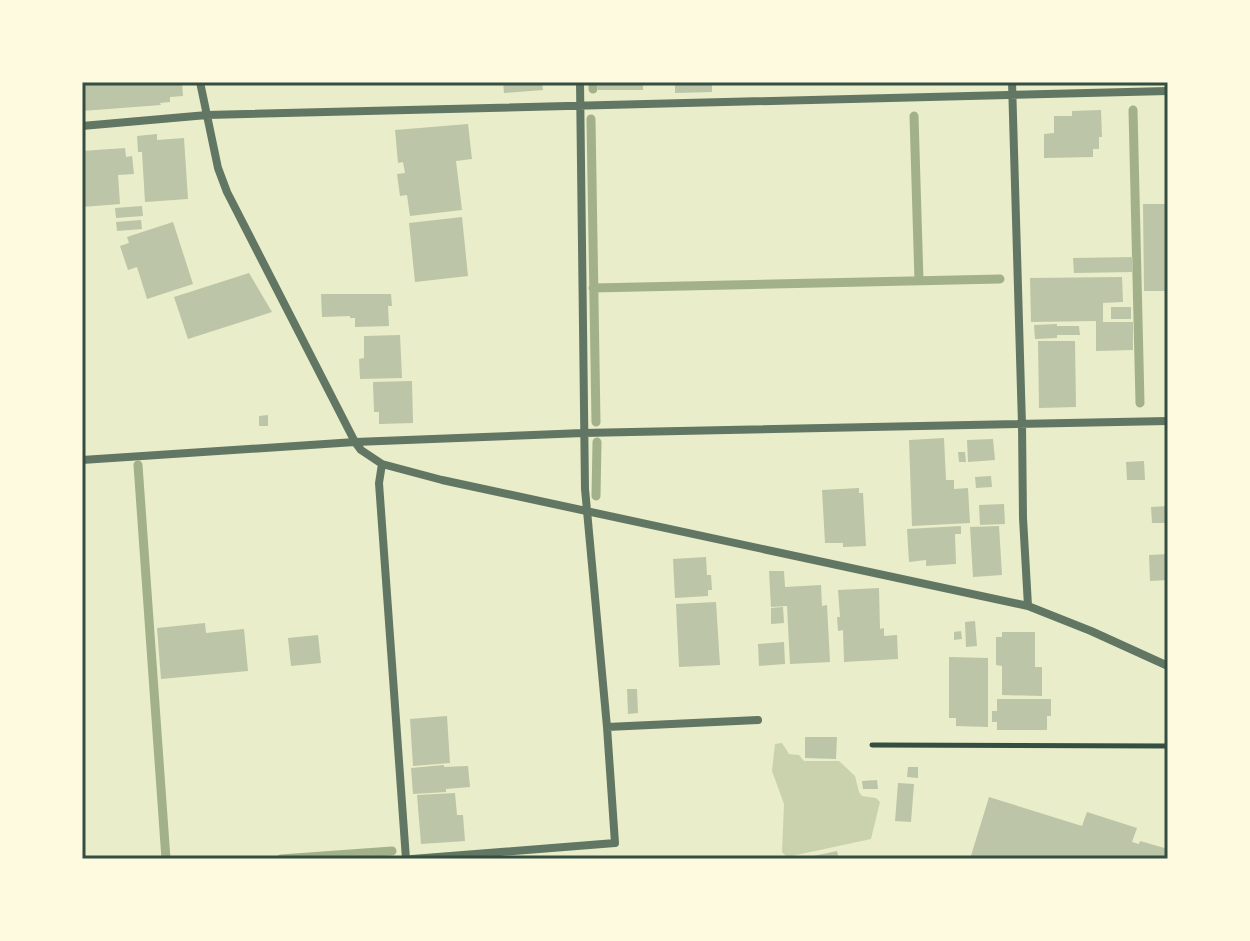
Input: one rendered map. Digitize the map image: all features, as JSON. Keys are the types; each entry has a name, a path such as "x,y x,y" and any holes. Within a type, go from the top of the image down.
{"street":[{"path":"200,82 218,168 227,192 355,442 361,450 382,464 588,513 1028,606 1168,666"},
{"path":"382,464 379,483 409,859 615,843 585,489 580,82"},
{"path":"1012,82 1028,606"},
{"path":"82,126 207,115 1168,91"},
{"path":"82,460 355,442 583,433 1168,421"},
{"path":"607,727 758,720"}],"path":[{"path":"872,745 1168,746"}],"green space":[{"path":"782,743 789,754 799,755 804,761 839,761 855,776 862,796 876,798 880,802 871,839 787,857 782,852 784,804 772,771 775,744"}],"building":[{"path":"82,82 182,82 183,96 170,97 170,102 161,105 82,111"},
{"path":"503,82 542,82 543,90 504,93"},
{"path":"598,82 643,82 643,90 598,90"},
{"path":"675,82 712,82 712,92 675,93"},
{"path":"822,82 865,82 865,85 822,85"},
{"path":"1101,110 1102,137 1099,137 1099,149 1093,149 1093,157 1044,158 1044,134 1054,133 1054,116 1072,116 1072,111"},
{"path":"468,124 472,159 456,161 462,210 410,216 407,195 400,196 397,174 405,173 403,162 398,163 395,130"},
{"path":"157,134 157,140 184,138 188,199 145,202 142,152 138,152 137,136"},
{"path":"125,148 126,157 132,156 134,174 118,175 120,204 82,207 82,151"},
{"path":"1143,204 1168,204 1168,291 1144,291"},
{"path":"142,206 143,216 116,218 115,208"},
{"path":"462,217 468,276 415,282 409,223"},
{"path":"141,220 142,229 117,231 116,222"},
{"path":"173,222 193,284 147,299 137,267 128,270 120,246 129,243 127,237"},
{"path":"1133,257 1133,272 1074,273 1073,258"},
{"path":"249,273 272,312 188,339 174,297"},
{"path":"1122,277 1123,302 1103,303 1103,322 1133,322 1133,350 1096,351 1096,321 1031,322 1030,278"},
{"path":"321,294 391,294 389,326 355,327 355,318 350,316 322,317"},
{"path":"1111,307 1131,307 1131,319 1111,319"},
{"path":"1034,325 1079,326 1080,335 1035,339"},
{"path":"400,335 402,378 360,379 359,359 364,358 364,336"},
{"path":"1038,341 1075,341 1076,407 1039,408"},
{"path":"412,381 413,423 379,424 379,412 374,412 373,382"},
{"path":"268,415 268,426 259,426 259,416"},
{"path":"944,438 946,480 954,480 954,489 968,488 970,523 912,526 909,440"},
{"path":"993,439 995,460 968,462 967,440"},
{"path":"958,452 965,452 966,462 959,462"},
{"path":"1144,461 1145,480 1127,480 1126,462"},
{"path":"991,476 992,487 976,488 975,477"},
{"path":"859,488 859,493 863,493 866,546 843,547 843,543 825,543 822,490"},
{"path":"1004,504 1005,524 980,525 979,505"},
{"path":"1168,506 1168,523 1152,523 1151,507"},
{"path":"961,526 961,534 955,534 956,564 926,566 926,560 909,562 907,529"},
{"path":"999,526 1002,575 973,577 970,527"},
{"path":"1168,554 1168,580 1150,581 1149,555"},
{"path":"706,557 712,590 708,590 708,596 675,598 673,559"},
{"path":"769,571 784,571 785,587 821,585 822,606 827,605 830,662 790,664 787,606 771,607"},
{"path":"879,588 880,629 884,628 884,636 897,635 898,659 844,662 843,630 838,631 838,590"},
{"path":"716,602 720,665 679,667 676,604"},
{"path":"783,607 784,623 771,624 771,608"},
{"path":"975,621 977,646 966,647 965,622"},
{"path":"205,623 206,633 244,629 248,671 161,679 157,628"},
{"path":"961,631 962,639 954,640 954,632"},
{"path":"1002,632 1035,632 1035,667 1042,667 1042,696 1002,695 1002,666 996,665 996,637 1002,637"},
{"path":"318,635 321,663 291,666 288,638"},
{"path":"784,642 785,664 759,666 758,644"},
{"path":"949,657 988,658 988,727 956,726 956,718 949,718"},
{"path":"627,689 637,689 638,713 628,714"},
{"path":"997,699 1051,699 1047,730 997,730 997,722 992,722 992,711 997,711"},
{"path":"447,716 450,763 413,766 410,719"},
{"path":"805,737 837,737 836,759 805,758"},
{"path":"468,766 470,787 413,794 411,768"},
{"path":"908,767 918,767 918,778 907,777"},
{"path":"877,780 878,789 863,789 862,781"},
{"path":"898,783 914,784 911,822 895,821"},
{"path":"455,793 457,815 463,815 465,841 421,844 417,795"},
{"path":"989,797 1082,826 1087,812 1137,828 1132,842 1139,844 1140,841 1168,849 1168,859 970,859"},
{"path":"837,851 839,859 804,859 804,858"}],"waterway":[{"path":"593,82 593,89"},
{"path":"1133,110 1140,403"},
{"path":"914,116 919,281"},
{"path":"591,119 596,422"},
{"path":"593,288 1000,279"},
{"path":"596,496 597,442"},
{"path":"138,465 166,859"},
{"path":"281,859 392,851"}]}
